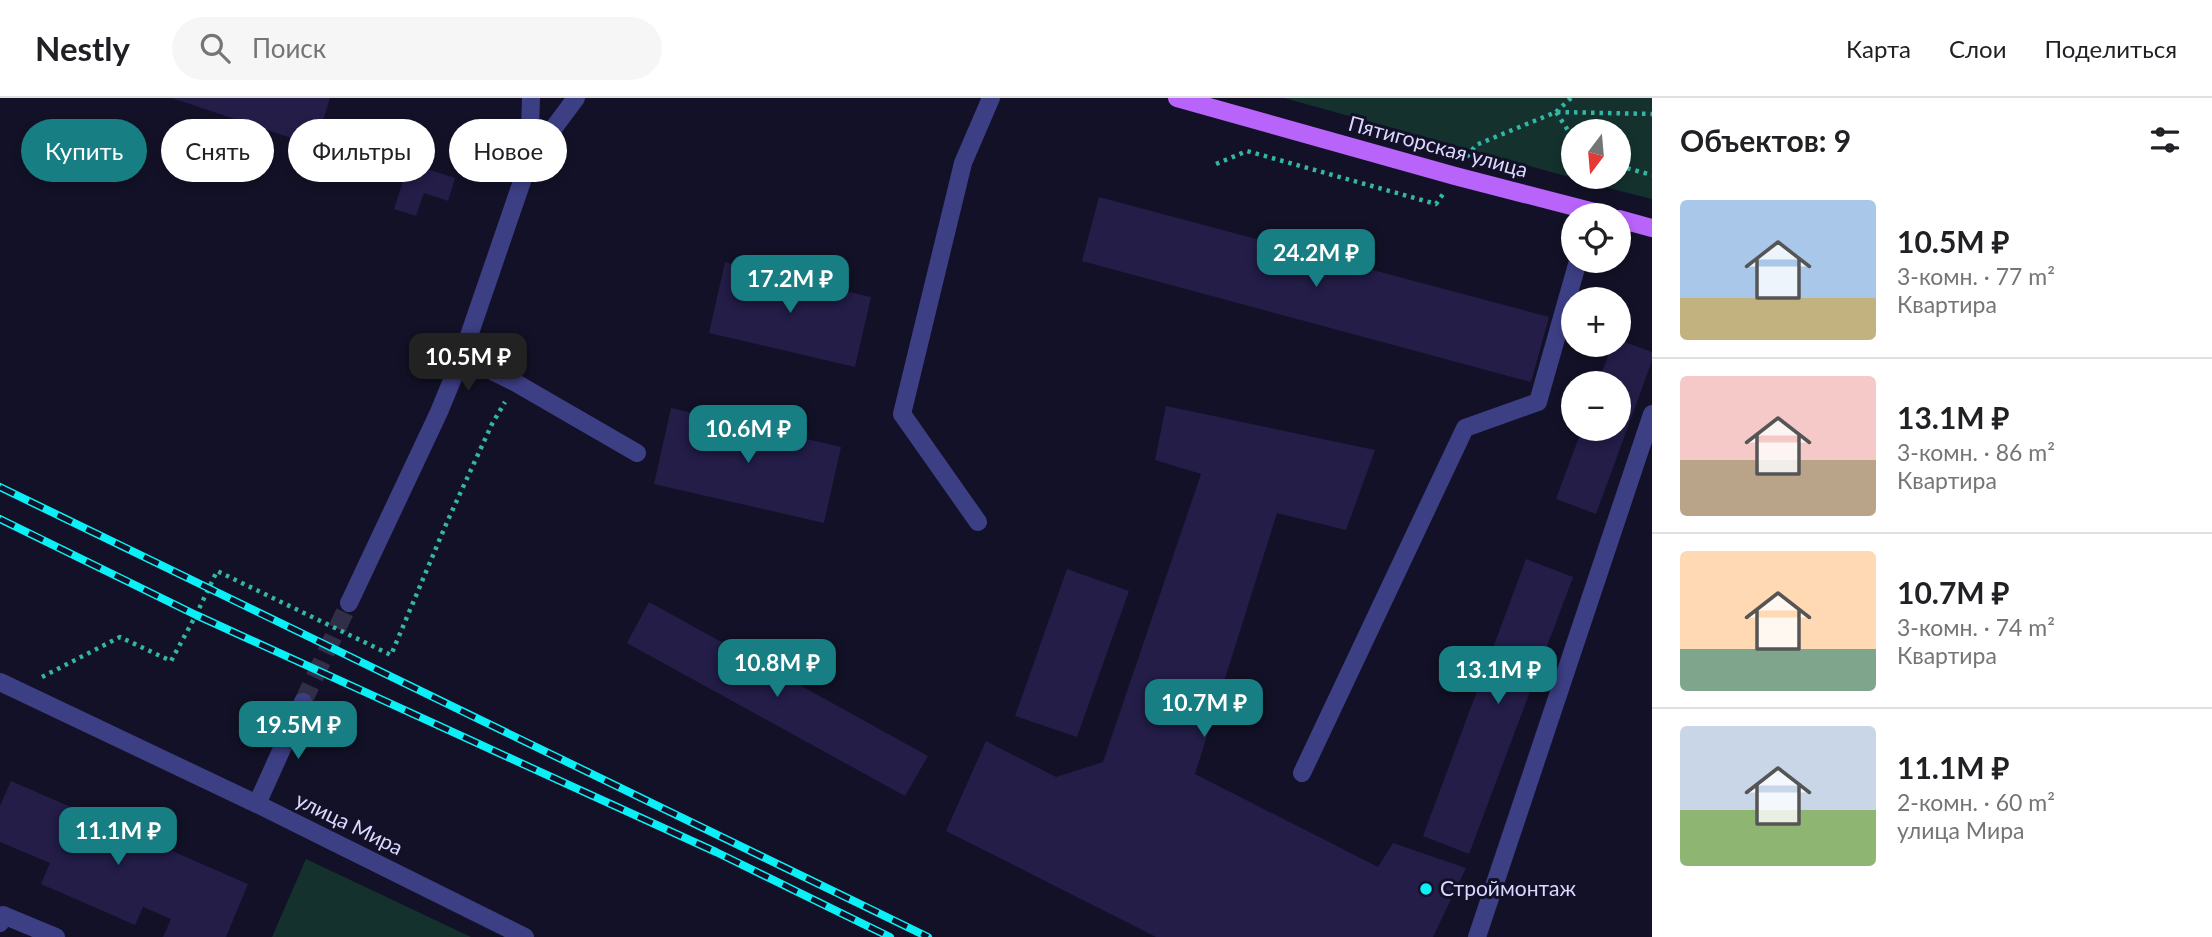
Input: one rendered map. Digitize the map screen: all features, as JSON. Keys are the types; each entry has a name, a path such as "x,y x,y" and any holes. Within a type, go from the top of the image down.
{"main road":[{"name":"Пятигорская улица","path":"1177,98 1561,205"},
{"path":"1631,222 1652,228"}],"street":[{"path":"530,119 531,98"},
{"path":"560,119 576,98"},
{"path":"978,522 902,414 963,163 991,98"},
{"path":"349,603 463,356 521,182"},
{"path":"1302,772 1465,428 1538,402 1575,273"},
{"path":"463,356 516,383 637,453"},
{"path":"1477,937 1652,414"},
{"name":"улица Мира","path":"8,686 257,804 525,937"},
{"path":"257,804 303,702"},
{"path":"0,923 3,915 57,937"}],"path":[{"path":"1571,98 1556,112 1652,114"},
{"path":"1631,169 1652,175"},
{"path":"8,686 120,637 171,661 197,615 217,571 391,655 492,424 516,383"}],"green space":[{"path":"1284,98 1652,98 1652,199 1613,189 1631,189 1631,119 1561,119 1561,175"},
{"path":"306,859 471,937 272,937"}],"building":[{"path":"172,98 330,98 323,119 288,119 288,137 274,132 274,119 235,119"},
{"path":"435,171 449,176 449,182 454,182 448,201 424,193 416,216 394,209 403,182 435,182"},
{"path":"1099,197 1549,317 1531,382 1082,261"},
{"path":"725,262 871,297 855,367 709,333"},
{"path":"1631,344 1652,352 1652,361 1631,418 1631,371 1602,371 1608,357 1631,357"},
{"path":"1166,406 1375,450 1346,530 1277,513 1195,774 1378,867 1393,843 1466,868 1433,937 1156,937 946,831 986,741 1056,777 1103,762 1201,474 1155,460"},
{"path":"671,408 841,447 824,523 654,484"},
{"path":"1578,441 1623,441 1596,514 1556,499"},
{"path":"1526,559 1573,577 1469,854 1423,836"},
{"path":"1067,569 1129,591 1077,737 1015,716"},
{"path":"649,602 928,756 905,796 627,643"},
{"path":"11,781 248,884 226,937 163,937 171,919 143,907 135,925 41,884 50,863 0,842 0,806"}],"tunnel":[{"path":"303,702 349,603"}],"railway":[{"path":"0,487 928,937"},
{"path":"0,519 196,615 716,852 890,937"}],"place":[{"name":"Строймонтаж","path":"1426,889"}]}
